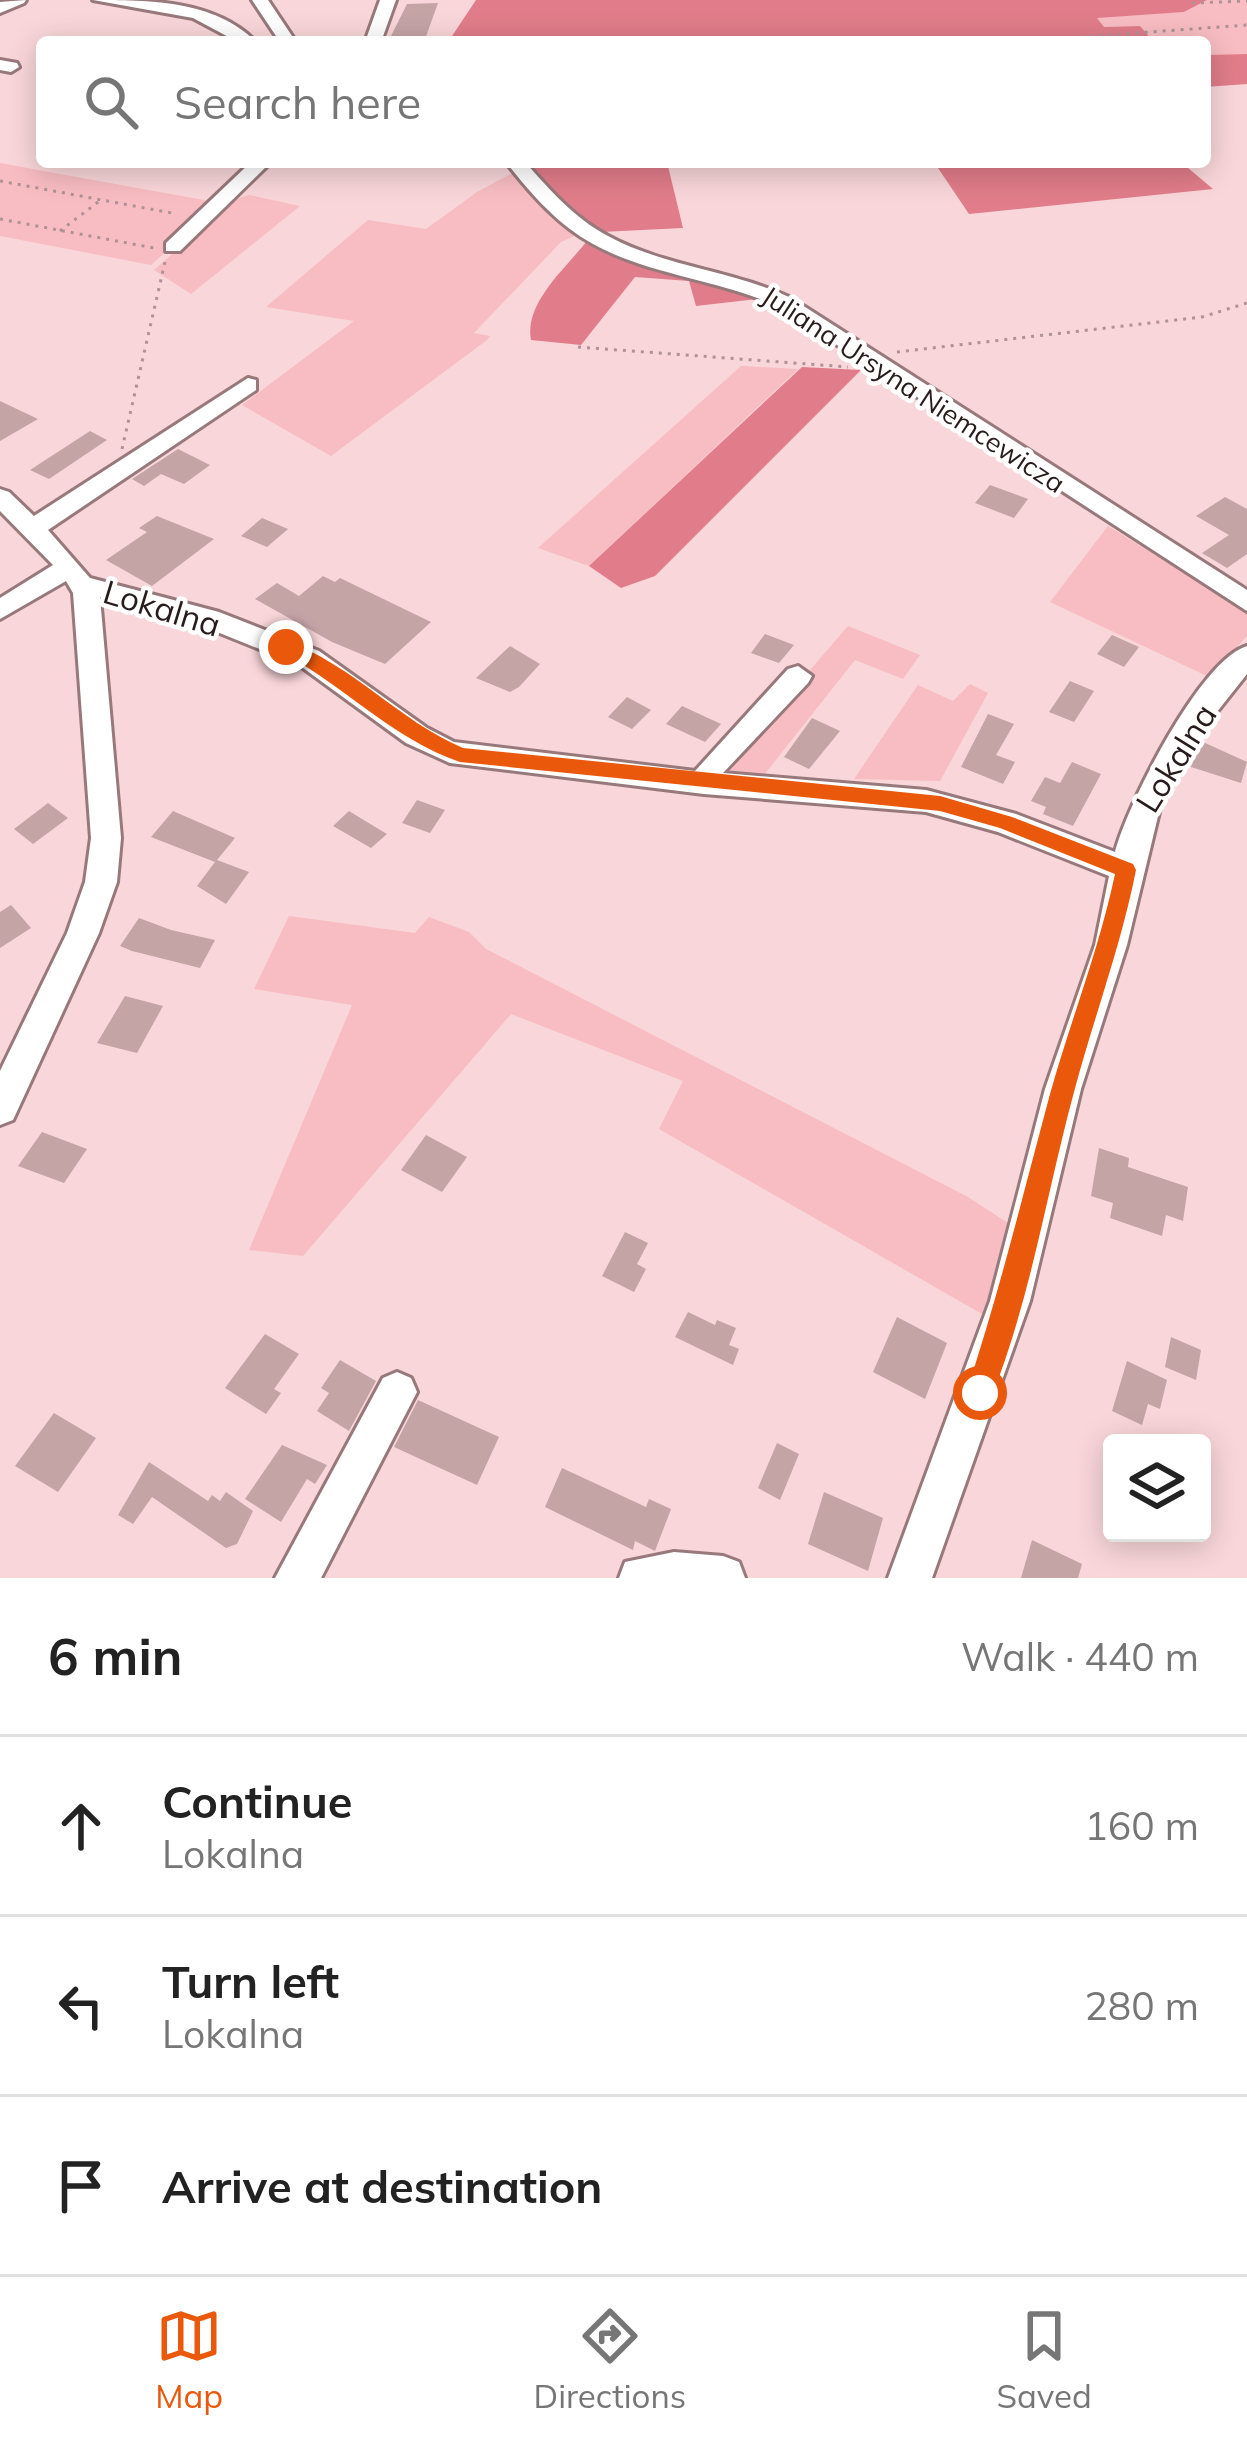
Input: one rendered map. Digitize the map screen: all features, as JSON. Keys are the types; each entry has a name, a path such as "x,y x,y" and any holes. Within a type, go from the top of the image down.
{"street":[{"path":"0,8 18,0"},
{"path":"101,0 206,15 242,36"},
{"path":"260,0 284,36"},
{"path":"375,36 388,0"},
{"path":"170,249 257,168"},
{"name":"Juliana Ursyna Niemcewicza","path":"520,168 559,211 600,240 651,261 758,289 866,363 1247,602"},
{"path":"32,529 248,385"},
{"path":"0,497 77,576 105,860 94,908 0,1108"},
{"path":"0,610 77,576"},
{"name":"Lokalna","path":"77,576 308,657 417,736 450,752 704,783 940,804 1005,822 1126,870"},
{"name":"Lokalna","path":"910,1578 1010,1300 1063,1089 1116,927 1144,799 1159,771 1247,656"},
{"path":"704,783 711,767 798,676"},
{"path":"297,1578 397,1392"},
{"path":"641,1578 674,1574 722,1578"}],"path":[{"path":"1192,3 1247,1"},
{"path":"1094,36 1247,25"},
{"path":"0,181 192,218"},
{"path":"60,231 101,200"},
{"path":"0,219 170,249 140,359 119,472"},
{"path":"578,347 866,363 916,348 1202,316 1247,303"}],"shaded area":[{"path":"476,0 1207,0 1184,12 1097,18 1104,27 1140,26 1149,36 452,36"},
{"path":"1207,0 1247,0 1247,54 1211,55 1211,36 1149,36 1140,26 1103,27 1096,17 1184,12"},
{"path":"1247,54 1247,84 1211,87 1211,55"},
{"path":"0,163 220,203 151,265 0,236"},
{"path":"526,168 668,168 683,228 601,232 567,208"},
{"path":"938,168 1188,168 1213,189 969,214"},
{"path":"516,171 554,220 579,234 561,242 474,333 490,336 487,340 331,456 242,405 354,321 266,307 368,220 426,229"},
{"path":"249,195 300,206 191,294 154,270 233,200"},
{"path":"587,241 628,259 767,298 696,306 689,281 635,277 581,345 531,340 540,300"},
{"path":"741,366 798,369 589,566 538,548"},
{"path":"802,367 861,370 655,576 621,588 589,566"},
{"path":"1108,526 1247,612 1247,636 1209,677 1050,602"},
{"path":"848,626 920,655 903,679 855,660 764,775 721,773"},
{"path":"970,684 988,693 940,781 854,779 918,685 953,701"},
{"path":"289,916 415,933 429,917 469,932 486,949 968,1197 1011,1225 989,1318 659,1129 683,1081 511,1014 303,1256 249,1250 352,1005 254,989"}],"building":[{"path":"438,3 426,36 391,36 407,4"},
{"path":"0,401 38,419 0,441"},
{"path":"90,431 107,440 49,479 30,470"},
{"path":"178,449 210,465 184,484 161,474 144,486 132,479"},
{"path":"990,485 1028,499 1014,518 975,503"},
{"path":"1225,497 1247,509 1247,554 1227,568 1202,553 1229,535 1196,516"},
{"path":"157,516 214,539 152,586 106,560 147,532 139,528"},
{"path":"262,518 288,529 267,547 241,536"},
{"path":"323,576 335,582 340,578 431,622 385,664 332,642 255,599 277,583 299,596"},
{"path":"765,634 794,645 779,663 751,653"},
{"path":"1112,635 1139,647 1124,667 1097,654"},
{"path":"510,646 540,664 519,687 510,692 476,678"},
{"path":"1070,681 1094,691 1074,722 1049,712"},
{"path":"627,697 651,710 632,729 608,717"},
{"path":"682,706 721,724 705,742 666,724"},
{"path":"988,714 1014,724 996,755 1015,762 1003,784 961,767"},
{"path":"812,718 840,731 809,769 784,757"},
{"path":"1203,742 1247,762 1241,783 1188,766"},
{"path":"1072,762 1101,774 1073,826 1043,814 1046,807 1031,801 1045,777 1060,783"},
{"path":"417,800 445,810 430,833 402,823"},
{"path":"48,803 68,818 33,844 14,829"},
{"path":"173,811 235,838 217,860 249,872 226,904 197,886 215,862 151,837"},
{"path":"349,811 387,834 371,848 333,826"},
{"path":"11,905 31,928 0,948 0,912"},
{"path":"139,918 215,940 200,968 120,946"},
{"path":"125,996 163,1006 137,1053 97,1043"},
{"path":"42,1132 87,1149 64,1183 18,1166"},
{"path":"426,1135 467,1157 442,1192 401,1170"},
{"path":"1099,1148 1129,1158 1128,1167 1188,1187 1183,1221 1166,1215 1162,1236 1110,1218 1113,1203 1091,1196"},
{"path":"625,1232 648,1243 637,1264 646,1269 634,1292 602,1276"},
{"path":"688,1312 715,1325 717,1320 736,1328 729,1345 739,1349 733,1365 675,1337"},
{"path":"897,1317 947,1343 925,1399 873,1372"},
{"path":"265,1334 299,1354 274,1389 281,1393 266,1414 225,1388"},
{"path":"1171,1337 1201,1350 1196,1380 1165,1367"},
{"path":"340,1360 376,1381 349,1431 317,1411 329,1393 321,1388"},
{"path":"1127,1361 1167,1380 1160,1409 1148,1404 1142,1425 1112,1411"},
{"path":"418,1400 499,1437 477,1485 394,1447"},
{"path":"54,1413 96,1438 58,1492 15,1466"},
{"path":"777,1443 799,1454 780,1500 758,1488"},
{"path":"282,1445 327,1465 315,1484 307,1479 281,1522 245,1499"},
{"path":"149,1462 208,1501 212,1495 220,1501 226,1492 253,1511 237,1544 226,1548 152,1497 133,1524 118,1515"},
{"path":"562,1468 646,1507 649,1499 671,1509 655,1551 635,1541 633,1550 545,1507"},
{"path":"824,1492 883,1518 868,1571 808,1544"},
{"path":"1032,1540 1082,1564 1078,1578 1021,1578"}],"route":[{"path":"286,647 329,669 417,736 460,755 940,804 1005,822 1126,870 1111,945 1063,1089 1010,1300 980,1393"}]}
